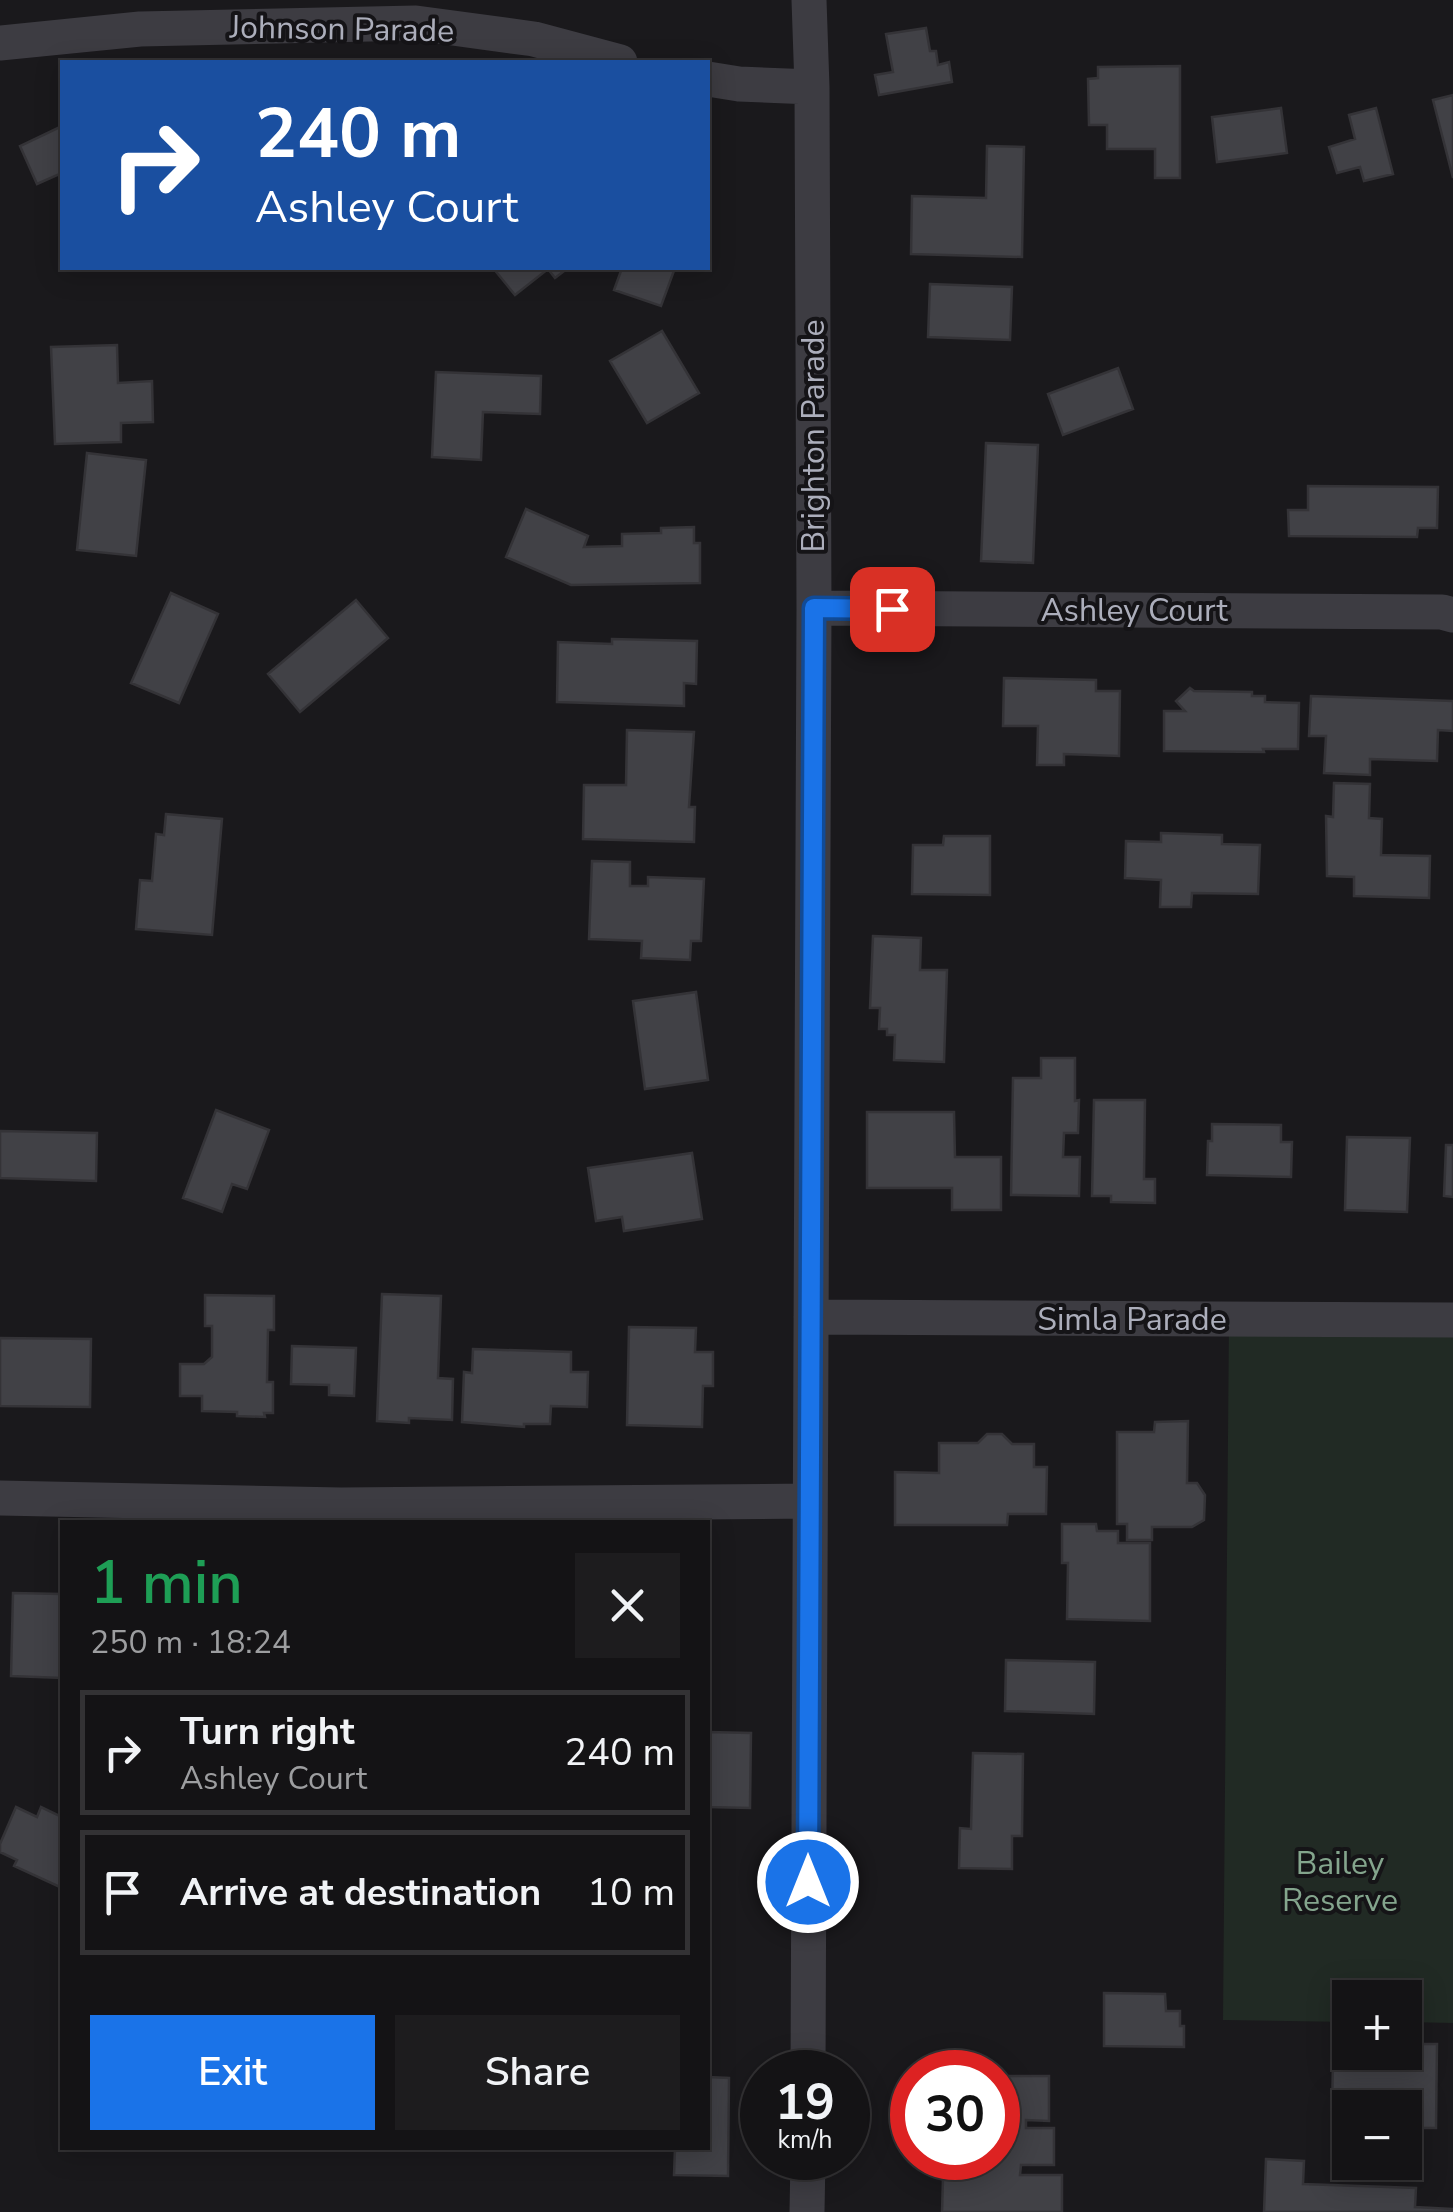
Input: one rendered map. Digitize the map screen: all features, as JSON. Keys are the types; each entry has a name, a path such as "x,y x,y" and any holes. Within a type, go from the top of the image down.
{"street":[{"name":"Brighton Parade","path":"808,2050 814,608 809,0"},
{"name":"Johnson Parade","path":"0,43 140,29 416,22 534,39 613,60"},
{"path":"710,79 812,87"},
{"name":"Ashley Court","path":"814,608 1453,615"},
{"name":"Simla Parade","path":"811,1317 1453,1320"},
{"path":"0,1498 341,1505 810,1502"},
{"path":"807,2212 808,2180"}],"green space":[{"name":"Bailey Reserve","path":"1229,1319 1453,1320 1453,2023 1422,2022 1422,1980 1332,1980 1332,2022 1223,2020"}],"building":[{"path":"926,28 930,51 936,51 938,65 949,62 952,82 879,95 875,75 893,72 886,34"},
{"path":"1180,66 1180,178 1155,178 1155,149 1107,149 1107,125 1089,125 1088,79 1098,78 1098,67"},
{"path":"1453,95 1453,178 1433,100"},
{"path":"1281,108 1287,153 1217,162 1212,117"},
{"path":"1376,108 1393,174 1364,181 1360,167 1337,173 1329,147 1355,139 1349,115"},
{"path":"60,127 60,174 37,184 20,146"},
{"path":"987,146 1024,147 1022,257 911,254 912,196 986,198"},
{"path":"495,270 547,270 515,295"},
{"path":"549,270 565,270 555,278"},
{"path":"621,270 674,270 661,306 614,290"},
{"path":"930,284 1012,287 1010,340 928,337"},
{"path":"662,331 699,393 647,423 610,361"},
{"path":"117,345 118,383 152,381 153,422 121,423 121,442 55,444 51,347"},
{"path":"1118,368 1133,409 1063,435 1048,394"},
{"path":"436,372 541,376 540,414 483,412 481,460 432,457"},
{"path":"986,443 1038,445 1033,563 981,561"},
{"path":"87,453 146,460 136,556 77,550"},
{"path":"1308,486 1438,487 1437,528 1418,528 1417,537 1289,536 1288,510 1308,510"},
{"path":"526,509 588,536 584,547 622,546 622,534 694,527 694,543 700,543 700,583 571,585 506,557"},
{"path":"171,593 218,614 179,703 131,683"},
{"path":"356,600 388,638 300,712 268,674"},
{"path":"612,639 697,641 696,684 684,683 684,706 557,702 558,642 612,644"},
{"path":"1004,678 1096,680 1096,691 1120,691 1119,756 1064,754 1064,765 1037,765 1038,726 1003,726"},
{"path":"1190,688 1252,692 1252,696 1265,696 1265,702 1299,703 1298,749 1164,751 1164,711 1185,711 1176,701"},
{"path":"1311,696 1453,701 1453,731 1438,730 1437,761 1370,759 1370,775 1324,773 1326,736 1309,736"},
{"path":"627,730 694,732 689,807 695,807 694,842 583,839 584,785 626,785"},
{"path":"1334,783 1370,784 1369,818 1382,819 1381,855 1430,856 1429,898 1354,896 1354,877 1327,876 1326,816 1333,817"},
{"path":"166,814 222,819 212,935 136,929 140,880 152,881 156,834 164,835"},
{"path":"1161,833 1222,835 1222,844 1260,845 1258,894 1192,893 1191,907 1160,907 1161,880 1125,878 1126,841 1161,842"},
{"path":"944,836 990,836 990,895 912,894 913,845 943,845"},
{"path":"592,861 630,862 630,886 648,886 648,877 704,879 701,941 691,941 690,960 641,958 642,941 589,939"},
{"path":"873,936 921,938 920,970 947,970 944,1062 894,1060 895,1035 879,1029 880,1008 870,1008"},
{"path":"696,992 708,1080 645,1089 633,1001"},
{"path":"1041,1058 1075,1058 1078,1133 1064,1133 1063,1157 1080,1157 1079,1196 1011,1195 1013,1078 1041,1078"},
{"path":"1094,1100 1145,1100 1144,1179 1155,1179 1155,1203 1111,1202 1111,1196 1092,1196"},
{"path":"216,1110 269,1130 247,1189 232,1184 222,1212 183,1198"},
{"path":"867,1112 954,1112 955,1157 1001,1157 1001,1210 952,1210 952,1188 867,1188"},
{"path":"1212,1124 1281,1125 1281,1142 1292,1142 1291,1177 1207,1175"},
{"path":"0,1131 97,1133 96,1181 0,1178"},
{"path":"1347,1137 1410,1138 1407,1212 1345,1210"},
{"path":"1446,1145 1453,1145 1453,1197 1444,1196"},
{"path":"692,1153 702,1219 624,1231 622,1217 596,1221 588,1168"},
{"path":"382,1294 441,1296 438,1378 453,1379 452,1420 377,1421"},
{"path":"205,1295 274,1296 274,1330 268,1330 267,1382 273,1382 273,1413 264,1413 265,1417 202,1411 202,1396 180,1396 180,1364 204,1364 212,1357 212,1326 205,1326"},
{"path":"629,1327 696,1328 695,1352 713,1352 713,1386 703,1386 702,1427 627,1425"},
{"path":"0,1338 91,1339 90,1407 0,1406"},
{"path":"292,1346 356,1348 354,1396 329,1395 329,1385 291,1384"},
{"path":"473,1349 571,1352 571,1372 588,1372 587,1407 551,1406 550,1424 524,1427 462,1422 464,1372 472,1373"},
{"path":"1188,1421 1187,1483 1197,1483 1205,1495 1204,1520 1192,1527 1152,1527 1152,1540 1127,1540 1127,1524 1117,1524 1117,1432 1154,1432 1155,1422"},
{"path":"987,1434 1002,1434 1012,1444 1034,1444 1034,1467 1047,1467 1046,1514 1008,1514 1007,1525 895,1525 895,1472 939,1473 939,1443 978,1443"},
{"path":"1062,1524 1096,1524 1097,1531 1118,1531 1118,1543 1150,1543 1150,1621 1067,1619 1068,1563 1062,1563"},
{"path":"13,1593 60,1594 60,1678 11,1676"},
{"path":"1006,1660 1095,1662 1094,1714 1005,1711"},
{"path":"710,1732 751,1733 750,1808 710,1807"},
{"path":"973,1753 1023,1754 1022,1836 1012,1836 1012,1869 959,1868 960,1828 971,1829"},
{"path":"16,1807 37,1817 41,1807 60,1816 60,1887 14,1866 17,1860 0,1852"},
{"path":"1104,1993 1165,1994 1166,2011 1180,2011 1184,2047 1104,2046"},
{"path":"1422,2044 1437,2044 1436,2128 1422,2128 1422,2090 1332,2090 1333,2070 1422,2070"},
{"path":"1020,2076 1049,2076 1049,2121 1026,2120 1026,2128 1054,2128 1054,2165 1021,2165 1020,2175"},
{"path":"710,2077 729,2078 728,2176 674,2175 675,2150 710,2150"},
{"path":"1266,2159 1304,2161 1303,2184 1416,2188 1415,2207 1453,2212 1264,2212"},
{"path":"1020,2175 1062,2175 1062,2212 942,2212 943,2180 1020,2180"}],"route":[{"path":"808,1882 814,608 892,609"}]}
